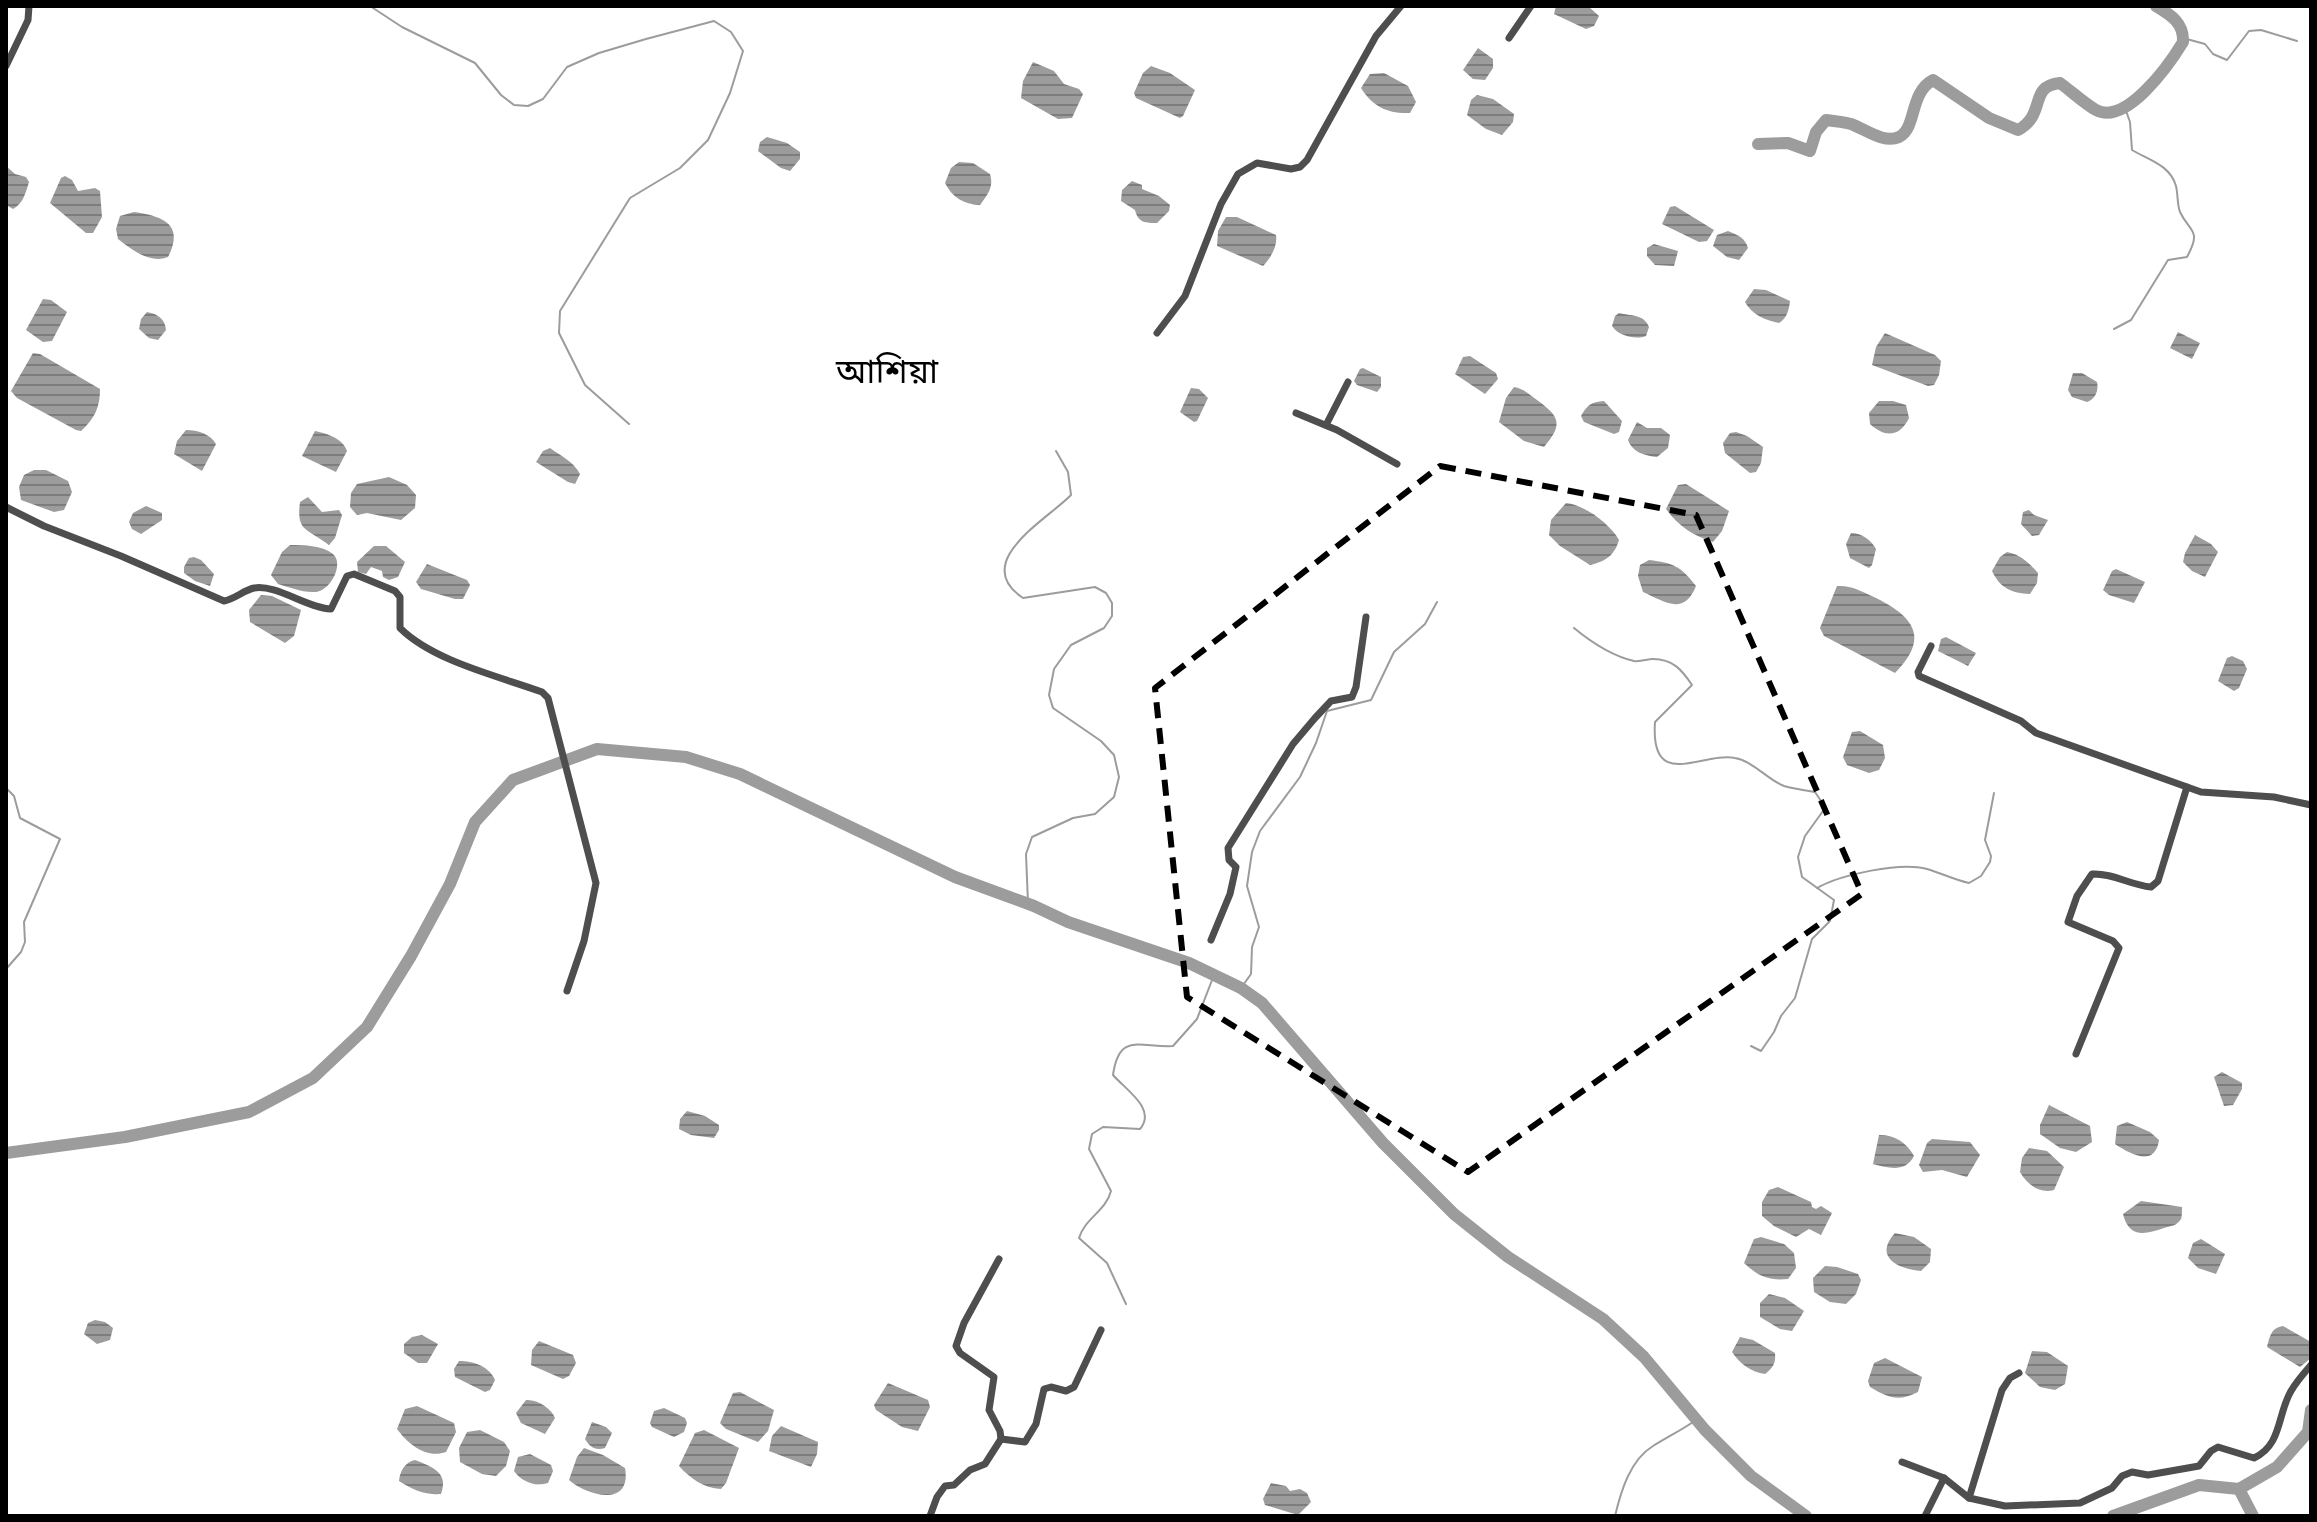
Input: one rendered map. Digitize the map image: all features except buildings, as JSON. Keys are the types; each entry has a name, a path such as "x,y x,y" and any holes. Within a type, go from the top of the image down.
{"street":[{"path":"6,66 28,20 29,6"},
{"path":"1157,333 1185,296 1221,204 1238,174 1257,163 1291,169 1300,167 1307,160 1376,36 1401,6"},
{"path":"1509,38 1531,6"},
{"path":"1326,425 1348,382"},
{"path":"1296,413 1326,425 1397,464"},
{"path":"6,507 44,526 224,601 255,588 331,609 347,576 354,574 395,591 400,597 400,628 413,641 439,654 542,692 548,698 596,883 587,931 567,991"},
{"path":"1211,940 1230,894 1236,867 1229,860 1228,848 1293,744 1331,701 1352,697 1366,617"},
{"path":"1931,646 1918,672 1919,676 2021,721 2036,733 2201,792 2274,797 2311,805"},
{"path":"2076,1054 2119,948 2113,941 2068,922 2077,896 2092,874 2105,874 2140,886 2151,887 2158,881 2187,787"},
{"path":"930,1516 945,1486 954,1485 970,1470 985,1464 1001,1439 989,1410 994,1377 960,1353 956,1346 964,1323 999,1259"},
{"path":"1001,1439 1025,1442 1036,1424 1044,1389 1047,1386 1066,1391 1074,1387 1101,1330"},
{"path":"1902,1462 1944,1478 1969,1498 2005,1506 2080,1503 2112,1488 2122,1476 2132,1472 2148,1475 2199,1466 2218,1447 2254,1458 2266,1453 2290,1392 2311,1365"},
{"path":"1969,1498 2002,1390 2010,1378 2019,1373"},
{"path":"1925,1516 1944,1478"}],"highlighted area":[{"path":"1440,466 1696,515 1862,894 1468,1172 1187,997 1155,688"}],"shaded area":[{"path":"1556,6 1588,6 1599,16 1594,26 1586,29 1554,14"},
{"path":"1478,48 1493,59 1493,68 1485,80 1473,79 1463,70"},
{"path":"1033,62 1054,71 1064,84 1079,89 1083,94 1072,118 1058,119 1021,98 1023,81"},
{"path":"1151,66 1170,73 1195,90 1180,118 1136,98 1134,93 1143,73"},
{"path":"1384,73 1408,86 1416,102 1410,113 1382,108 1361,88 1370,74"},
{"path":"1477,95 1493,99 1514,114 1513,122 1502,135 1486,129 1467,115 1471,100"},
{"path":"767,137 787,143 800,152 800,159 790,171 758,151 760,142"},
{"path":"959,162 973,163 990,174 991,187 980,205 959,199 945,183 951,168"},
{"path":"6,166 29,182 22,201 13,209 6,205"},
{"path":"65,176 72,180 78,191 95,188 100,191 102,217 93,233 86,233 50,203 61,178"},
{"path":"1132,181 1170,205 1169,211 1157,223 1140,220 1135,210 1121,201 1122,190"},
{"path":"1675,206 1714,230 1707,241 1699,242 1662,224 1670,207"},
{"path":"134,212 162,219 172,229 173,246 168,257 148,257 118,239 116,229 120,216"},
{"path":"1226,217 1237,217 1276,235 1273,252 1263,266 1217,246 1218,231"},
{"path":"1728,231 1741,237 1748,248 1739,260 1727,257 1713,246 1717,235"},
{"path":"1654,244 1678,251 1674,266 1655,265 1647,256 1647,248"},
{"path":"1754,289 1766,290 1790,301 1782,321 1779,323 1764,318 1748,307 1745,302"},
{"path":"43,299 51,300 67,312 52,341 43,342 26,330"},
{"path":"147,312 158,316 164,323 166,330 158,340 149,338 139,329 141,319"},
{"path":"1619,313 1644,320 1649,327 1646,336 1637,338 1618,332 1612,326"},
{"path":"2178,332 2200,343 2192,359 2170,348"},
{"path":"1885,333 1935,355 1941,361 1934,385 1928,386 1872,365 1876,347"},
{"path":"33,353 40,354 100,389 96,412 81,431 17,398 11,391"},
{"path":"1470,356 1496,373 1498,379 1485,394 1455,374 1463,357"},
{"path":"1363,368 1381,377 1381,387 1377,392 1354,381"},
{"path":"2073,373 2082,373 2097,382 2097,391 2090,401 2072,397 2068,390"},
{"path":"1514,387 1529,394 1554,416 1556,426 1544,447 1524,441 1499,422 1506,398"},
{"path":"1191,388 1199,389 1208,398 1194,422 1180,412"},
{"path":"1604,401 1622,421 1619,432 1614,434 1584,422 1581,416 1590,405"},
{"path":"1879,401 1906,405 1909,418 1897,432 1881,432 1870,424 1869,413"},
{"path":"1637,422 1647,428 1661,428 1670,435 1668,448 1657,457 1636,450 1628,440"},
{"path":"186,430 203,433 216,444 202,471 174,454 177,441"},
{"path":"315,431 334,437 345,447 347,451 336,472 302,456"},
{"path":"1736,432 1763,447 1756,472 1750,473 1725,453 1723,443 1730,433"},
{"path":"550,448 580,474 575,484 536,462 543,451"},
{"path":"34,470 46,470 68,481 72,492 64,510 54,512 21,500 19,487 24,475"},
{"path":"389,477 407,485 416,495 415,508 401,520 367,513 357,515 350,507 351,493 357,484"},
{"path":"1686,484 1729,511 1722,531 1713,542 1687,530 1666,509 1678,485"},
{"path":"308,497 322,512 339,510 342,515 335,538 329,545 302,524 300,502"},
{"path":"1566,503 1589,511 1615,534 1619,540 1609,557 1590,565 1549,535 1551,520"},
{"path":"146,506 162,513 162,520 141,534 132,529 129,522 133,513"},
{"path":"2029,510 2048,520 2039,535 2032,536 2021,524 2023,512"},
{"path":"1851,533 1866,538 1876,549 1869,568 1850,558 1846,544"},
{"path":"2195,535 2218,552 2205,577 2183,562"},
{"path":"290,545 318,547 333,554 336,571 325,588 310,592 278,584 271,575 282,552"},
{"path":"374,546 386,546 405,562 398,577 389,580 383,577 382,571 371,567 366,574 358,572 357,562"},
{"path":"2007,552 2020,557 2038,573 2037,583 2030,594 2007,588 1995,577 1992,571"},
{"path":"194,557 214,574 210,586 184,573 189,558"},
{"path":"1649,560 1676,567 1691,579 1696,586 1686,601 1673,604 1643,592 1638,576 1640,565"},
{"path":"427,564 467,580 470,585 463,599 421,589 416,582"},
{"path":"2116,569 2145,582 2134,603 2103,590"},
{"path":"1837,586 1851,587 1888,604 1913,629 1912,649 1895,673 1824,636 1820,628"},
{"path":"261,595 272,596 301,610 294,636 285,643 250,622 249,610"},
{"path":"1946,637 1976,653 1968,666 1938,651 1941,639"},
{"path":"2232,656 2243,661 2247,669 2239,688 2234,691 2218,681 2227,658"},
{"path":"1860,731 1883,745 1885,758 1879,770 1869,773 1847,765 1843,757 1852,732"},
{"path":"2222,1072 2242,1083 2233,1105 2224,1106 2214,1077"},
{"path":"2049,1105 2090,1126 2092,1142 2076,1152 2060,1148 2040,1134 2040,1125"},
{"path":"687,1111 705,1116 719,1125 714,1138 691,1135 679,1129 680,1119"},
{"path":"2127,1122 2150,1132 2159,1140 2153,1154 2134,1155 2115,1144 2117,1126"},
{"path":"1879,1135 1890,1136 1904,1143 1914,1156 1906,1165 1896,1168 1873,1164"},
{"path":"1932,1139 1970,1142 1980,1155 1967,1177 1942,1170 1923,1172 1919,1165 1927,1143"},
{"path":"2029,1148 2047,1151 2064,1167 2054,1190 2043,1191 2034,1187 2020,1172 2022,1158"},
{"path":"1778,1187 1811,1202 1816,1209 1821,1206 1832,1213 1821,1235 1809,1229 1796,1237 1762,1216 1762,1202 1769,1190"},
{"path":"2141,1201 2182,1207 2181,1219 2178,1223 2150,1232 2133,1231 2123,1214"},
{"path":"1895,1233 1914,1237 1931,1249 1930,1262 1921,1271 1904,1268 1887,1255 1889,1241"},
{"path":"1761,1237 1784,1244 1794,1253 1796,1268 1788,1279 1764,1277 1744,1263 1754,1239"},
{"path":"2201,1239 2225,1254 2216,1274 2198,1268 2188,1258 2193,1243"},
{"path":"1825,1266 1858,1274 1861,1280 1856,1294 1846,1304 1830,1302 1814,1292 1813,1278"},
{"path":"1769,1294 1785,1298 1804,1311 1792,1331 1780,1329 1760,1317 1760,1303"},
{"path":"95,1320 113,1328 110,1340 97,1344 84,1334 88,1323"},
{"path":"2283,1326 2311,1342 2311,1358 2300,1367 2267,1347 2273,1331"},
{"path":"422,1335 438,1344 427,1363 418,1363 404,1353 404,1344 412,1337"},
{"path":"1740,1337 1753,1340 1775,1353 1773,1365 1765,1374 1746,1367 1732,1352"},
{"path":"539,1341 573,1355 576,1363 569,1376 563,1379 531,1365 532,1350"},
{"path":"2032,1351 2047,1352 2068,1366 2065,1384 2055,1390 2040,1387 2025,1373"},
{"path":"1885,1358 1922,1377 1918,1392 1894,1397 1870,1387 1868,1381 1874,1363"},
{"path":"459,1361 475,1363 489,1371 495,1380 490,1390 485,1392 455,1377 454,1369"},
{"path":"888,1383 928,1400 930,1407 918,1431 902,1427 876,1410 874,1405"},
{"path":"740,1392 774,1410 768,1431 758,1442 726,1429 720,1423 733,1393"},
{"path":"526,1400 539,1403 553,1414 555,1418 545,1434 521,1423 516,1413"},
{"path":"417,1406 454,1423 456,1432 446,1452 439,1454 418,1449 397,1429 405,1409"},
{"path":"664,1408 685,1418 684,1432 674,1437 652,1427 650,1423 654,1411"},
{"path":"592,1422 612,1433 605,1448 593,1448 585,1439"},
{"path":"781,1426 818,1442 811,1467 769,1451 772,1436"},
{"path":"480,1430 504,1442 510,1451 506,1466 496,1476 482,1474 460,1462 459,1448 467,1432"},
{"path":"704,1430 739,1448 721,1489 697,1482 679,1466 695,1433"},
{"path":"584,1448 625,1468 622,1489 615,1494 596,1494 569,1480 577,1457"},
{"path":"530,1454 551,1465 553,1471 548,1483 529,1483 514,1471 518,1457"},
{"path":"415,1460 438,1472 443,1481 441,1494 419,1491 399,1481 404,1468"},
{"path":"1271,1483 1286,1486 1290,1491 1300,1489 1307,1493 1311,1502 1298,1515 1265,1505 1263,1499"}],"waterway":[{"path":"370,6 402,27 475,63 501,95 514,105 528,106 543,99 567,67 599,53 714,21 731,32 743,51 730,93 708,140 680,168 630,198 560,311 559,333 585,385 629,424"},
{"path":"1758,144 1788,143 1810,151 1816,132 1826,120 1851,124 1887,139 1899,137 1909,126 1920,93 1933,80 1989,118 2018,130 2027,124 2040,95 2050,85 2060,83 2096,110 2108,113 2120,109 2146,91 2183,42 2179,25 2156,6"},
{"path":"2183,38 2205,44 2213,54 2227,60 2249,31 2261,30 2297,41"},
{"path":"2114,329 2131,320 2168,260 2187,257 2194,241 2193,232 2180,212 2176,186 2169,173 2132,150 2130,122 2125,108"},
{"path":"1028,903 1026,854 1032,837 1073,818 1095,814 1114,797 1119,777 1114,755 1101,741 1053,708 1049,695 1054,669 1071,645 1104,628 1112,616 1112,603 1106,593 1095,587 1023,598 1009,584 1004,570 1008,556 1018,542 1071,495 1068,472 1056,451"},
{"path":"1241,988 1251,974 1252,947 1259,927 1247,886 1252,852 1260,831 1300,777 1327,711 1371,700 1394,652 1425,624 1437,602"},
{"path":"1574,628 1602,648 1626,659 1671,663 1681,670 1692,685 1655,722 1656,744 1661,757 1670,763 1681,764 1722,757 1742,760 1784,786 1815,792 1823,804 1823,811 1805,836 1798,857 1802,877 1834,900 1830,921 1812,939 1795,998 1781,1016 1774,1032 1761,1051 1751,1046"},
{"path":"6,1153 125,1137 249,1112 313,1078 367,1027 411,956 450,884 475,822 513,780 597,749 686,757 740,774 955,877 1068,922 1189,963 1241,988 1262,1003 1383,1143 1454,1214 1508,1257 1603,1319 1644,1357 1705,1430 1751,1476 1806,1516"},
{"path":"6,788 14,796 20,818 60,839 24,922 25,942 21,952 6,969"},
{"path":"1817,888 1856,874 1902,867 1927,869 1969,883 1981,876 1990,862 1985,840 1994,793"},
{"path":"1126,1304 1107,1263 1079,1238 1111,1191 1089,1149 1092,1134 1103,1127 1140,1129 1145,1114 1142,1107 1113,1075 1120,1052 1133,1045 1173,1046 1197,1019 1214,975"},
{"path":"2113,1516 2199,1485 2239,1489 2277,1467 2308,1432 2311,1410"},
{"path":"1615,1516 1624,1487 1638,1459 1653,1446 1696,1420"},
{"path":"2239,1489 2253,1516"}],"district":[{"name":"আশিয়া","path":"887,370"}]}
